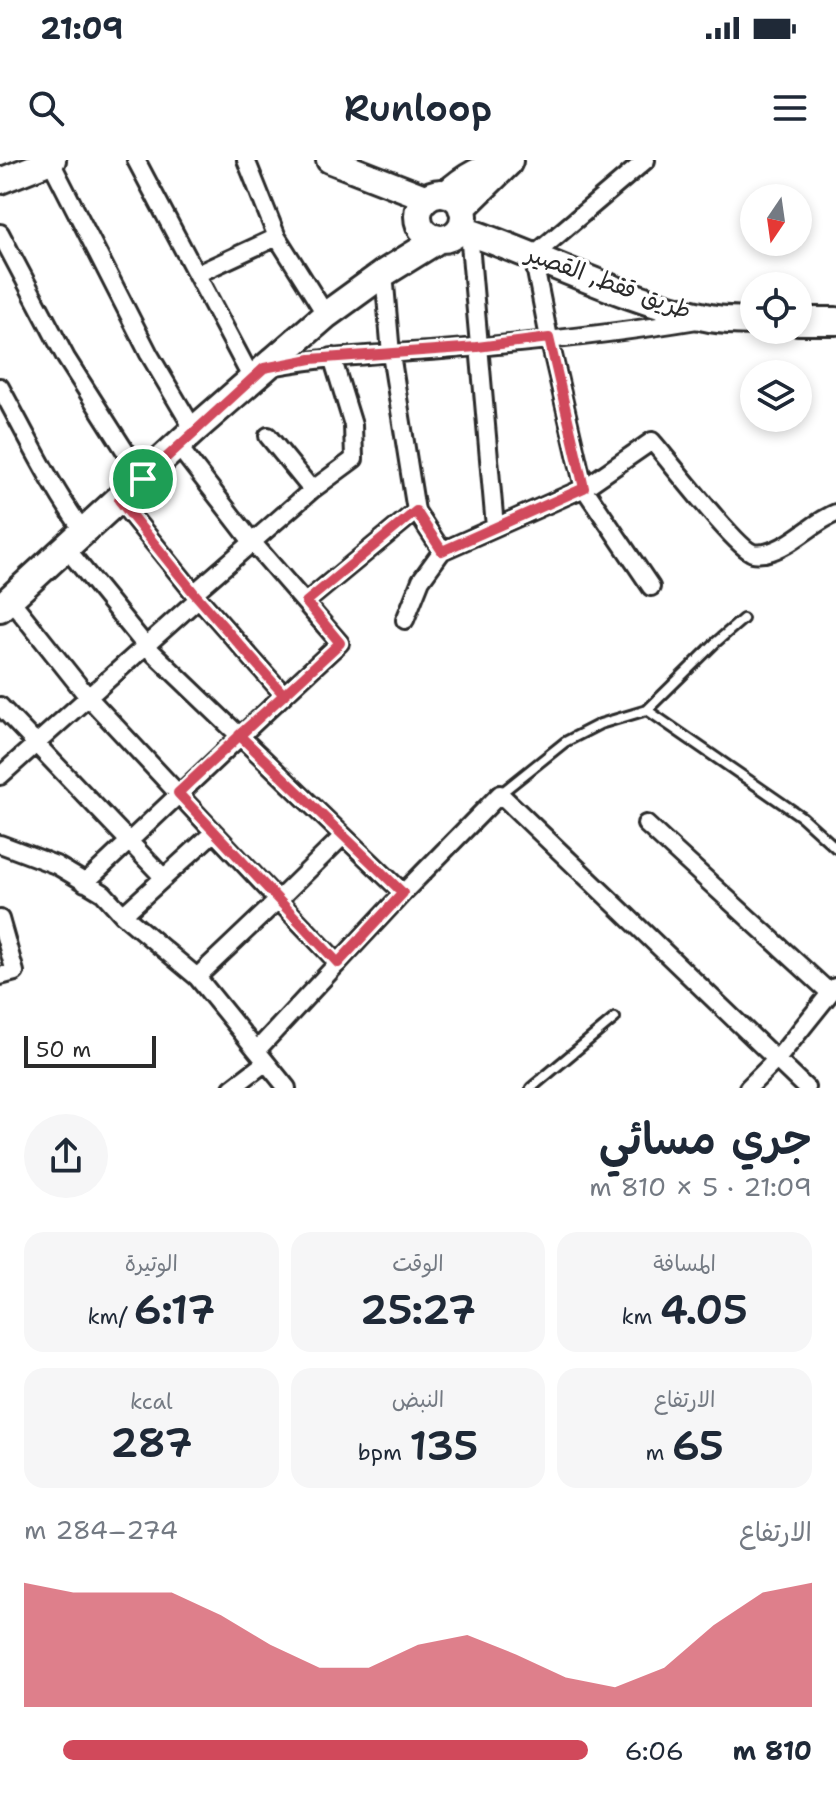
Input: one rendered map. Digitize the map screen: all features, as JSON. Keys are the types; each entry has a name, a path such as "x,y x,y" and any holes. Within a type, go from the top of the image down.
{"main road":[{"path":"5,604 258,374 326,315 384,273 452,216 509,161"},
{"name":"طريق قفط, القصير","path":"452,216 523,251 649,301 707,318 740,320"},
{"path":"812,321 836,321"}],"street":[{"path":"0,181 51,160 149,354 186,438 253,543 340,643 85,883"},
{"path":"136,160 197,274 258,374 332,357 477,347 707,318"},
{"path":"246,160 277,237 326,315"},
{"path":"646,160 626,165 523,251 549,338 584,488 651,587"},
{"path":"333,161 452,216 477,347 495,527"},
{"path":"0,233 66,358 143,479"},
{"path":"197,274 277,237"},
{"path":"384,273 391,354 416,511 442,551"},
{"path":"0,776 312,490 350,464 355,451 353,425 332,357"},
{"path":"3,398 68,510 75,540 145,645 403,893"},
{"path":"268,436 312,490"},
{"path":"405,620 421,580 442,551 584,488 652,441 719,521 753,553 765,553 795,540 836,513"},
{"path":"119,500 284,695"},
{"path":"306,602 416,511"},
{"path":"5,604 338,963"},
{"path":"0,706 164,878"},
{"path":"232,1088 338,963 500,794 806,1088"},
{"path":"646,824 832,989 778,1058 748,1088"},
{"path":"123,915 214,832"},
{"path":"197,977 343,836"},
{"path":"0,844 56,865 103,893 123,915 197,977 287,1088"},
{"path":"0,919 15,972 0,976"}],"lane":[{"path":"500,794 565,742 600,724 647,710 743,619"},
{"path":"647,710 802,817 836,848"},
{"path":"531,1088 615,1018"}],"route":[{"path":"143,479 119,500 194,593 284,695 239,735 403,893 338,963 178,793 239,735 284,695 340,643 306,602 416,511 442,551 584,488 549,338 477,347 311,359 264,368 143,479"}]}
